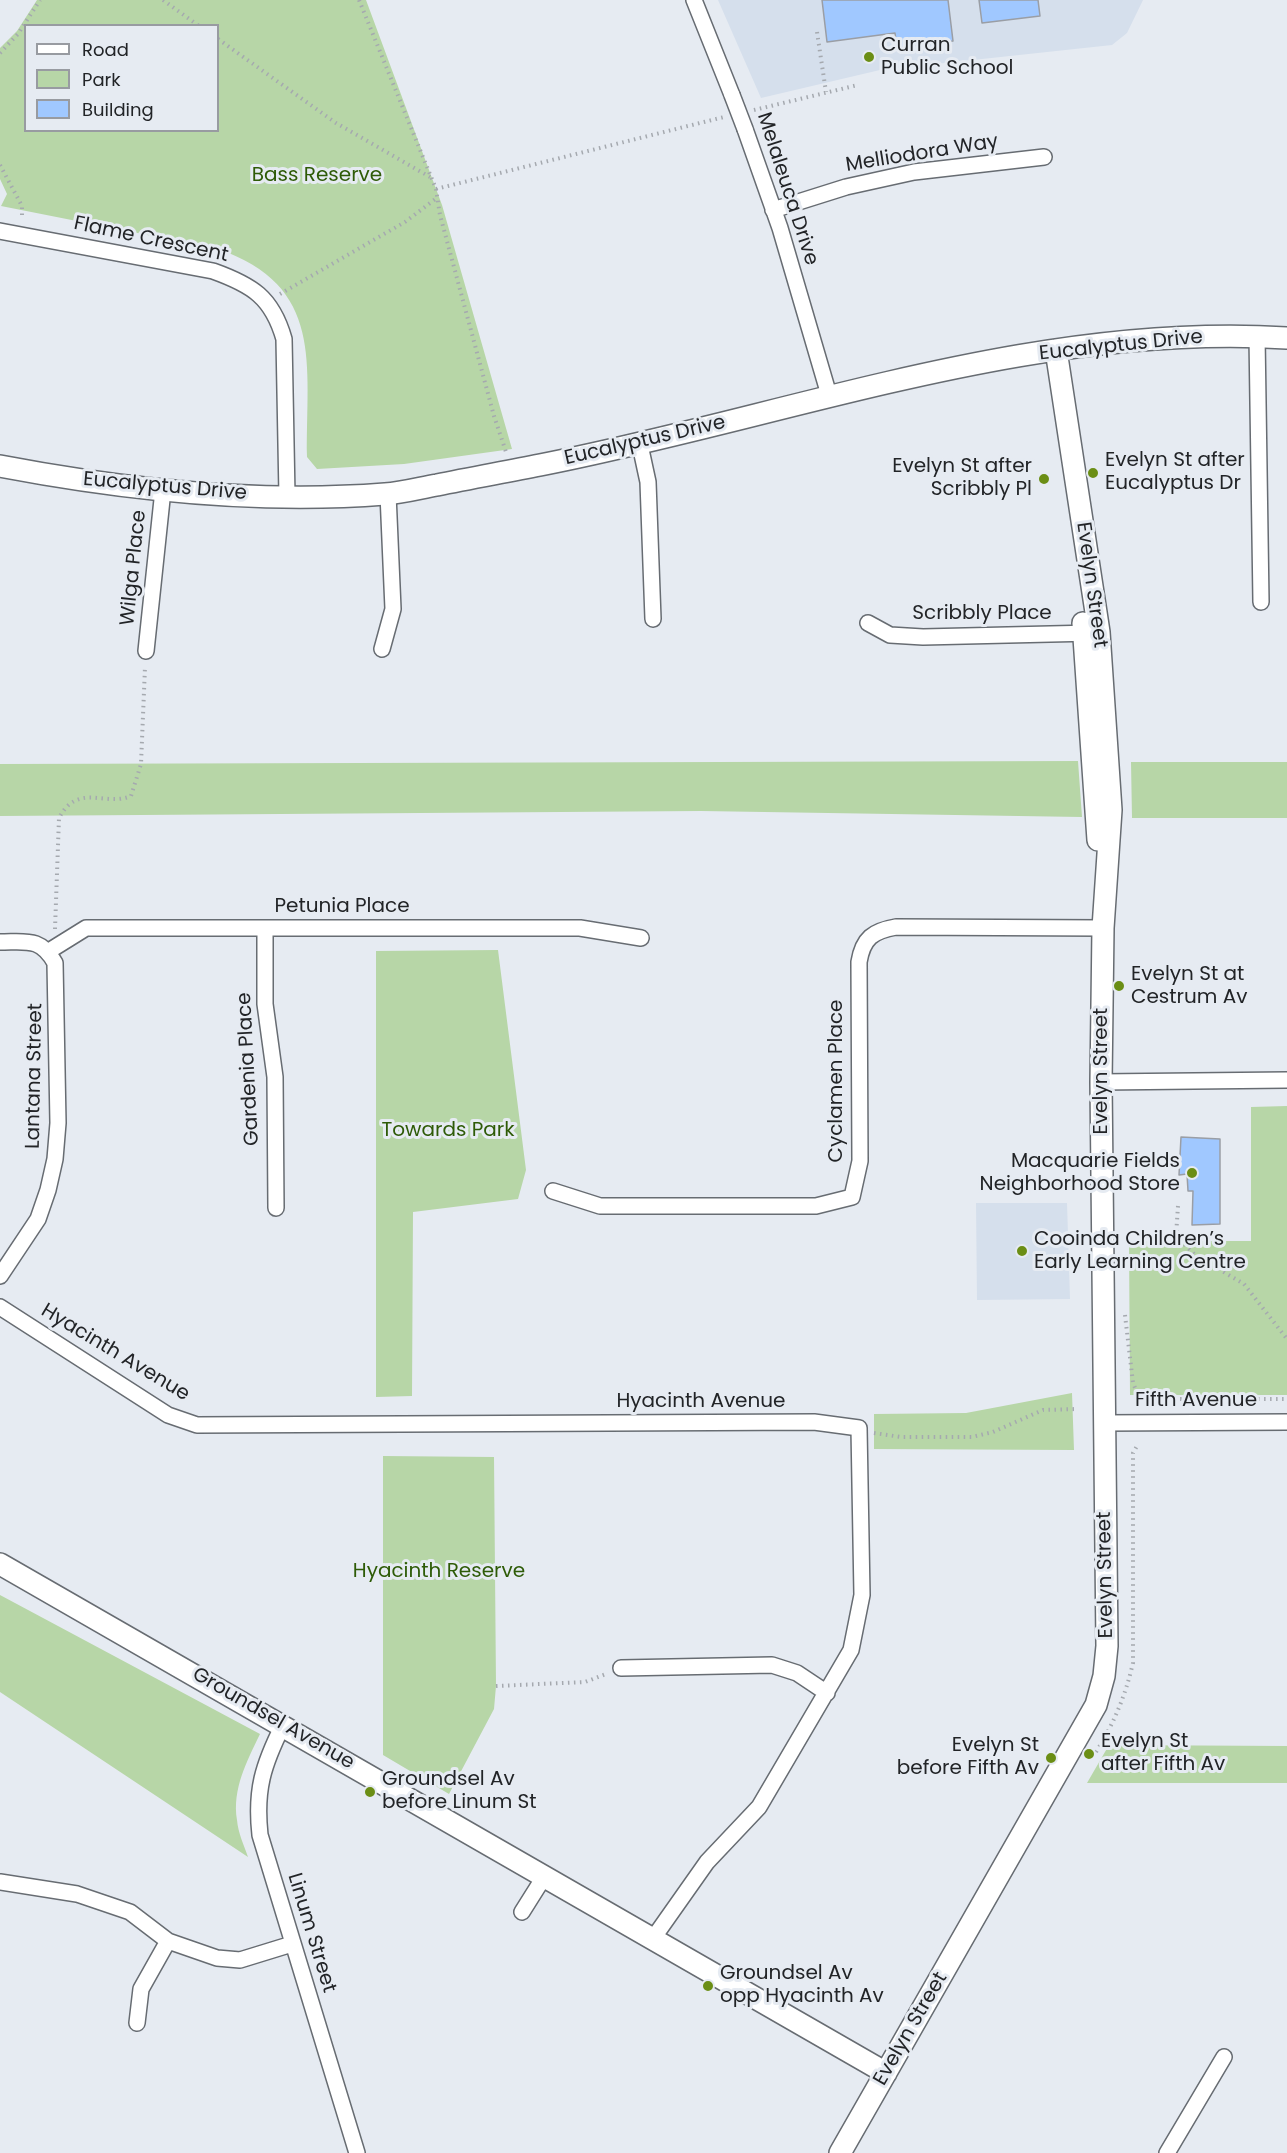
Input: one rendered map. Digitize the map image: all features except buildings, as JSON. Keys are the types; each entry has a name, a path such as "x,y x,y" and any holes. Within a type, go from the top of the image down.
{"street":[{"name":"Melaleuca Drive","path":"694,0 732,94 773,210 829,395"},
{"name":"Melliodora Way","path":"773,210 846,187 914,172 1044,157"},
{"name":"Flame Crescent","path":"0,231 213,271 244,282 266,299 278,318 284,339 287,496"},
{"name":"Eucalyptus Drive","path":"0,466 163,490 287,496 388,494 640,445 829,395 1050,352 1143,341 1257,336 1287,338"},
{"path":"1257,336 1261,602"},
{"name":"Evelyn Street","path":"840,2153 1096,1705 1104,1676 1107,1646 1101,1082 1103,928 1092,633 1050,352"},
{"path":"640,445 648,482 653,619"},
{"name":"Wilga Place","path":"146,651 163,490"},
{"path":"382,649 393,609 388,494"},
{"name":"Scribbly Place","path":"868,623 890,634 923,637 1092,633"},
{"name":"Cyclamen Place","path":"553,1191 600,1206 816,1206 852,1197 860,1161 858,962 861,948 867,938 880,930 896,927 1103,928"},
{"name":"Petunia Place","path":"53,948 86,928 580,928 640,938"},
{"name":"Gardenia Place","path":"266,928 265,1004 275,1077 276,1208"},
{"path":"0,942 29,942 53,948"},
{"name":"Lantana Street","path":"0,1276 38,1219 55,1159 58,1123 57,975 53,948"},
{"path":"1101,1082 1287,1080"},
{"name":"Hyacinth Avenue","path":"0,1307 168,1415 197,1425 814,1422 859,1428"},
{"name":"Fifth Avenue","path":"1104,1423 1287,1422"},
{"path":"652,1940 707,1862 759,1807 851,1650 862,1594 859,1428"},
{"name":"Groundsel Avenue","path":"0,1564 886,2073"},
{"path":"621,1668 772,1665 796,1673 827,1693"},
{"name":"Linum Street","path":"283,1725 261,1776 258,1815 260,1835 357,2153"},
{"path":"522,1912 544,1877"},
{"path":"0,1882 77,1894 130,1912 168,1941 217,1958 240,1960 292,1944"},
{"path":"137,2023 141,1989 168,1941"},
{"path":"1167,2153 1224,2057"}],"path":[{"path":"24,24 40,0"},
{"path":"163,0 196,24"},
{"path":"359,0 436,189 494,416 507,454"},
{"path":"0,53 24,25"},
{"path":"817,32 826,92"},
{"path":"219,40 336,123 431,177"},
{"path":"745,112 858,85"},
{"path":"436,189 734,115"},
{"path":"0,165 22,206 22,216"},
{"path":"280,294 405,222 438,197"},
{"path":"53,948 59,818 69,804 86,797 130,796 141,764 146,651"},
{"path":"1178,1206 1176,1236 1195,1255 1244,1284 1287,1339"},
{"path":"1124,1307 1133,1383 1140,1399 1287,1399"},
{"path":"859,1428 901,1437 972,1437 993,1432 1043,1410 1078,1409"},
{"path":"1096,1752 1116,1720 1126,1694 1133,1663 1133,1453 1138,1444"},
{"path":"496,1686 585,1682 621,1668"}],"shaded area":[{"name":"Curran Public School","path":"718,0 1143,0 1127,33 1112,45 880,70 761,98"},
{"name":"Cooinda Children’s Early Learning Centre","path":"976,1203 1067,1203 1070,1299 977,1300"}],"green space":[{"name":"Bass Reserve","path":"37,0 366,0 442,205 512,449 404,464 317,469 307,457 307,360 302,332 293,307 277,284 253,265 218,249 1,206 7,194 0,179 0,48 17,31"},
{"path":"1078,761 1082,817 701,811 0,816 0,764"},
{"path":"1131,762 1287,762 1287,818 1132,818"},
{"name":"Towards Park","path":"498,950 526,1170 518,1199 413,1212 412,1396 376,1397 376,951"},
{"path":"1287,1106 1287,1395 1130,1395 1129,1241 1251,1241 1251,1107"},
{"path":"1072,1393 1074,1450 874,1449 874,1414 966,1413"},
{"name":"Hyacinth Reserve","path":"383,1456 494,1457 496,1686 494,1709 449,1794 383,1755"},
{"path":"0,1595 260,1734 250,1754 237,1797 238,1825 248,1857 0,1692"},
{"path":"1109,1745 1287,1746 1287,1783 1087,1783"}],"place":[{"name":"Curran Public School","path":"869,57"},
{"name":"Evelyn St after Eucalyptus Dr","path":"1093,473"},
{"name":"Evelyn St after Scribbly Pl","path":"1044,479"},
{"name":"Evelyn St at Cestrum Av","path":"1119,986"},
{"name":"Macquarie Fields Neighborhood Store","path":"1192,1173"},
{"name":"Cooinda Children’s Early Learning Centre","path":"1022,1251"},
{"name":"Evelyn St after Fifth Av","path":"1089,1754"},
{"name":"Evelyn St before Fifth Av","path":"1051,1758"},
{"name":"Groundsel Av before Linum St","path":"370,1792"},
{"name":"Groundsel Av opp Hyacinth Av","path":"708,1986"}]}
